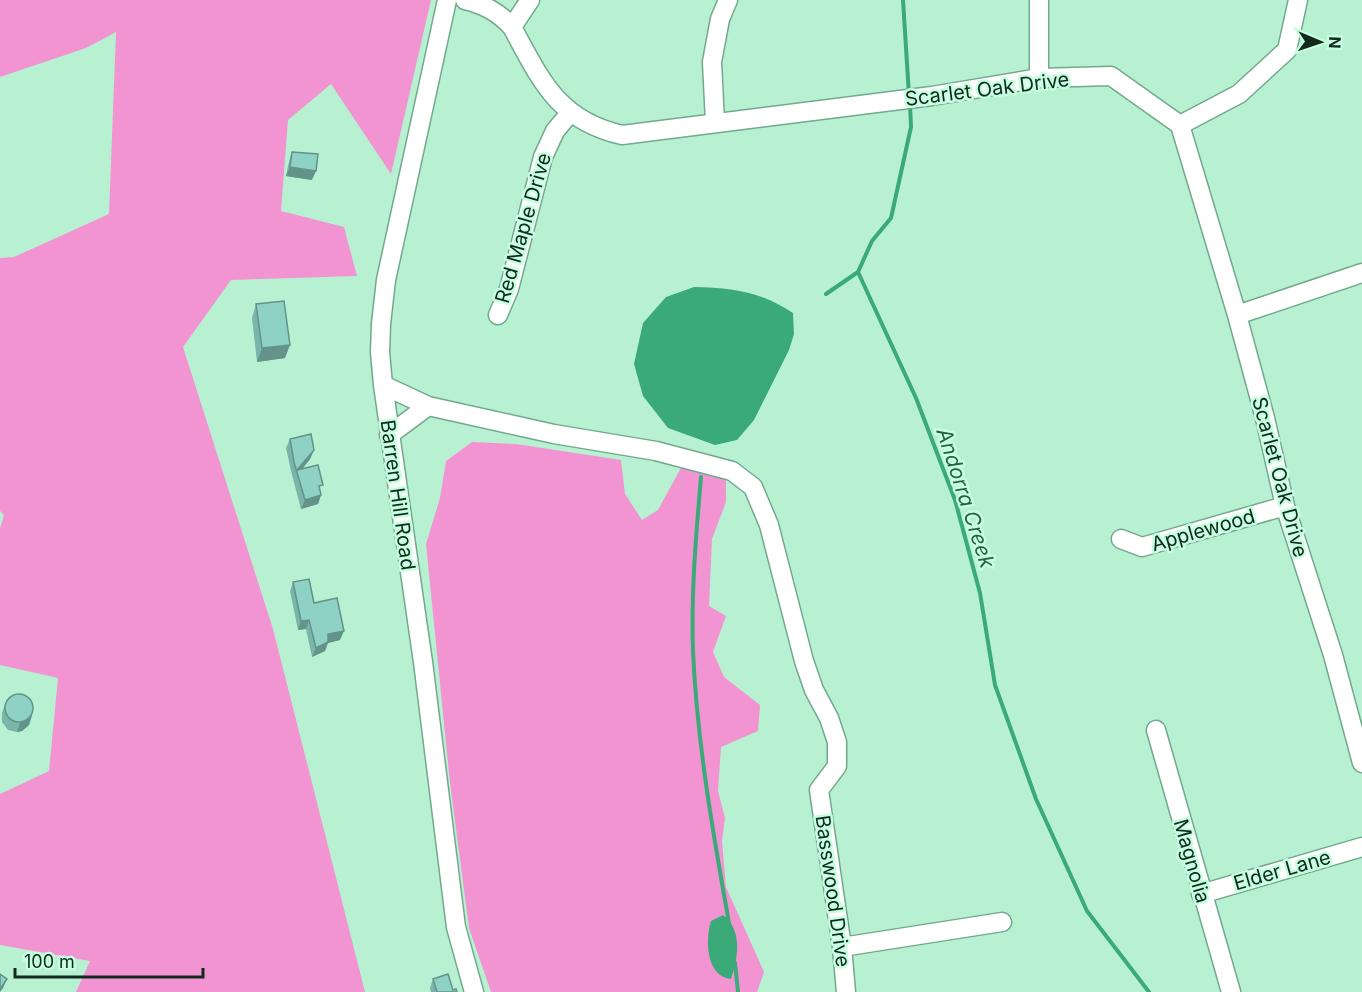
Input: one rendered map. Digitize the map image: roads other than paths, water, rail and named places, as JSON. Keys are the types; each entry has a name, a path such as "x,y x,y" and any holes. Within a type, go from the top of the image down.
{"street":[{"name":"Barren Hill Road","path":"447,0 386,280 381,324 383,385 389,435 423,662 456,927 474,992"},
{"name":"Scarlet Oak Drive","path":"465,0 490,8 512,27 545,87 570,113 602,129 622,135 932,96 1039,78 1111,75 1180,125 1237,315 1265,418 1285,506 1333,655 1362,763"},
{"path":"512,27 530,0"},
{"path":"715,122 712,62 720,19 728,0"},
{"path":"1039,0 1039,78"},
{"path":"1180,125 1239,94 1287,50 1298,0"},
{"name":"Red Maple Drive","path":"498,315 509,289 543,157 555,131 570,113"},
{"path":"1237,315 1362,273"},
{"path":"383,385 428,406 389,435"},
{"name":"Basswood Drive","path":"428,406 554,434 656,452 732,471 753,487 769,525 804,661 837,742 837,766 819,790 842,947 846,992"},
{"name":"Applewood","path":"1121,539 1142,547 1285,506"},
{"name":"Magnolia","path":"1156,730 1201,894 1231,992"},
{"name":"Elder Lane","path":"1201,894 1362,847"},
{"path":"842,947 1002,922"}],"waterway":[{"name":"Andorra Creek","path":"903,0 909,95"},
{"name":"Andorra Creek","path":"910,105 911,127 891,218 872,241 858,272 916,398 955,500 980,593 995,685 1036,799 1087,911 1149,992"},
{"path":"826,294 858,272"},
{"path":"701,477 693,608 695,685 706,787 729,923"},
{"path":"735,963 738,992"}]}
